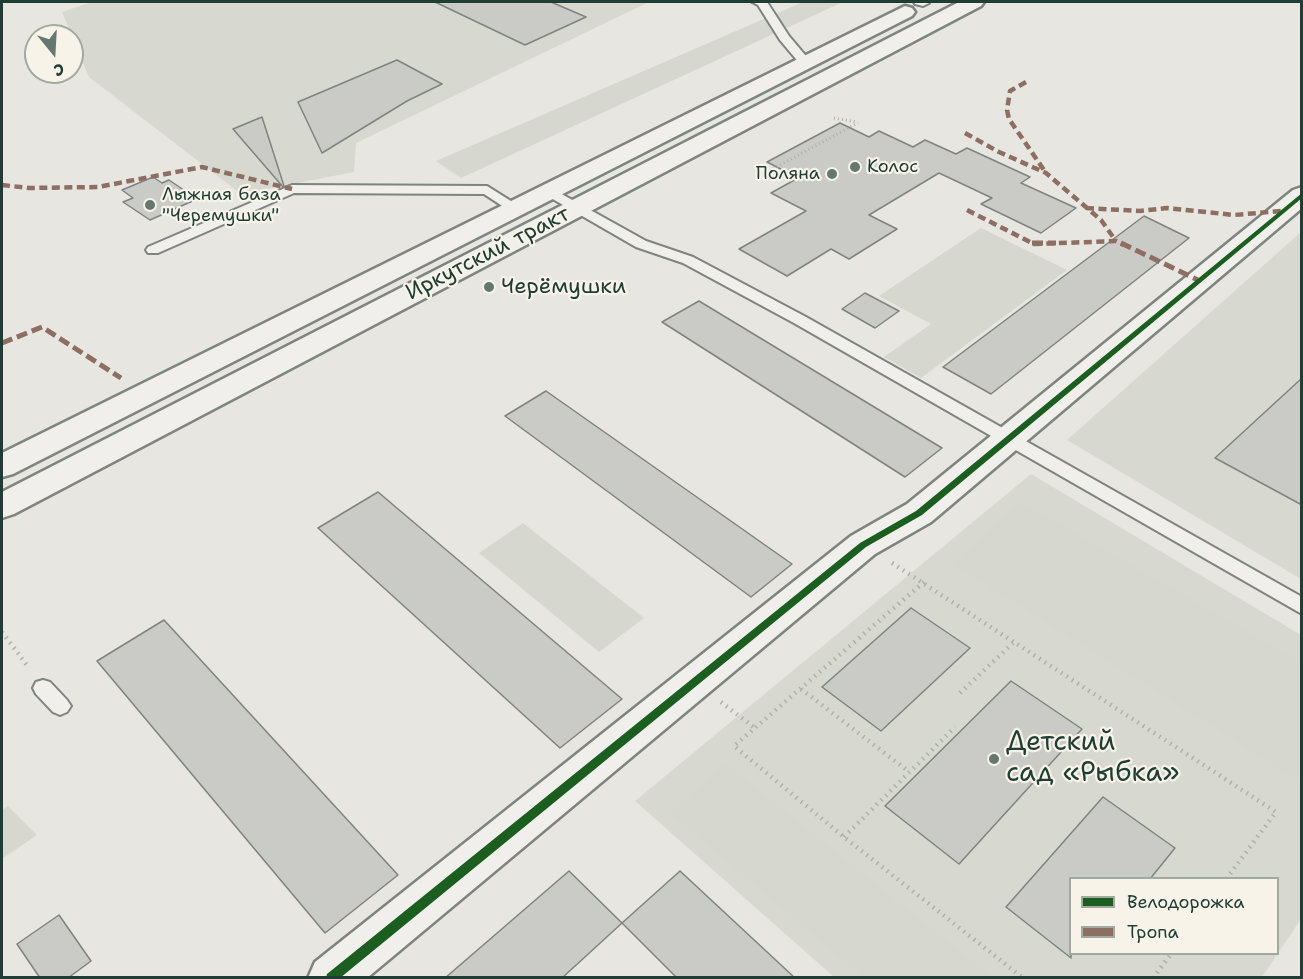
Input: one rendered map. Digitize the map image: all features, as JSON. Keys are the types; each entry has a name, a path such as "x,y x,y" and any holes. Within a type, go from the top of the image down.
{"main road":[{"name":"Иркутский тракт","path":"2,466 922,2"},
{"name":"Иркутский тракт","path":"2,506 974,2"},
{"path":"331,978 863,545 919,513 1302,195"}],"lane":[{"path":"758,2 762,3 784,38 805,62"},
{"path":"153,250 292,189 487,190 515,208"},
{"path":"549,191 641,244 688,260 800,320 1302,607"},
{"path":"44,688 60,706"}],"path":[{"path":"759,176 858,123 834,118"},
{"path":"1023,978 844,837 734,746 924,582 1014,643 1276,812 1228,877"},
{"path":"2,632 44,688"},
{"path":"960,693 1014,643"},
{"path":"697,682 756,729"},
{"path":"801,689 908,771"},
{"path":"844,837 908,771 955,727"},
{"path":"1153,978 1170,955"}],"shaded area":[{"path":"92,2 649,2 356,143 354,172 241,194 89,77 84,65 84,24 67,24 62,12"},
{"path":"803,2 843,2 461,178 436,161"},
{"path":"981,228 1067,270 921,378 884,357 931,324 879,296"},
{"path":"1301,232 1301,579 1067,440"},
{"name":"Детский сад «Рыбка»","path":"1031,474 1301,635 1301,919 1279,952 1279,877 1069,877 1069,955 1276,955 1262,977 834,977 635,801"},
{"path":"1021,502 1301,663 1301,782 954,564"},
{"path":"523,523 644,618 599,652 479,553"},
{"path":"726,764 991,977 864,977 671,813"},
{"path":"8,806 37,835 2,859 2,810"}],"building":[{"path":"435,2 551,2 586,17 525,45"},
{"path":"397,60 442,84 407,101 322,153 298,102"},
{"path":"262,117 284,186 283,187 233,129"},
{"path":"840,123 869,137 879,131 913,147 925,140 956,154 967,148 1030,177 1021,183 1076,208 1041,233 981,204 992,198 939,173 869,215 897,229 849,259 831,249 787,276 739,249 806,211 771,193 798,178 767,162"},
{"name":"Лыжная база \"Черемушки\"","path":"153,177 162,183 169,180 197,199 150,220 123,202 133,198 122,190"},
{"path":"1144,216 1189,238 991,394 943,367"},
{"path":"865,293 899,311 875,328 842,309"},
{"path":"699,301 942,448 905,477 662,322"},
{"path":"1302,378 1302,505 1215,458"},
{"path":"546,391 792,564 751,597 505,416"},
{"path":"378,492 622,699 560,748 318,528"},
{"path":"911,608 970,648 881,731 822,687"},
{"path":"164,620 398,875 325,933 97,661"},
{"path":"1011,681 1082,729 959,864 885,806"},
{"path":"1103,797 1175,848 1152,877 1069,877 1069,955 1071,958 1006,907"},
{"path":"569,871 622,923 562,978 445,978"},
{"path":"680,871 795,978 677,978 622,923"},
{"path":"59,915 91,961 68,978 40,978 17,944"}],"marked path":[{"path":"1026,82 1010,91 1007,110 1009,119 1046,173"},
{"path":"965,133 999,152 1046,173 1101,220 1116,241"},
{"path":"2,185 29,188 98,187 202,167 292,189"},
{"path":"1086,208 1140,211 1167,208 1234,215 1281,211"},
{"path":"967,210 1034,244 1116,241 1200,281"},
{"path":"2,343 42,327 121,378"}],"cycle path":[{"path":"331,978 863,545 919,513 1302,195"}],"place":[{"name":"Колос","path":"855,167"},
{"name":"Поляна","path":"832,174"},
{"name":"Лыжная база \"Черемушки\"","path":"150,205"},
{"name":"Черёмушки","path":"489,287"},
{"name":"Детский сад «Рыбка»","path":"994,759"}]}
